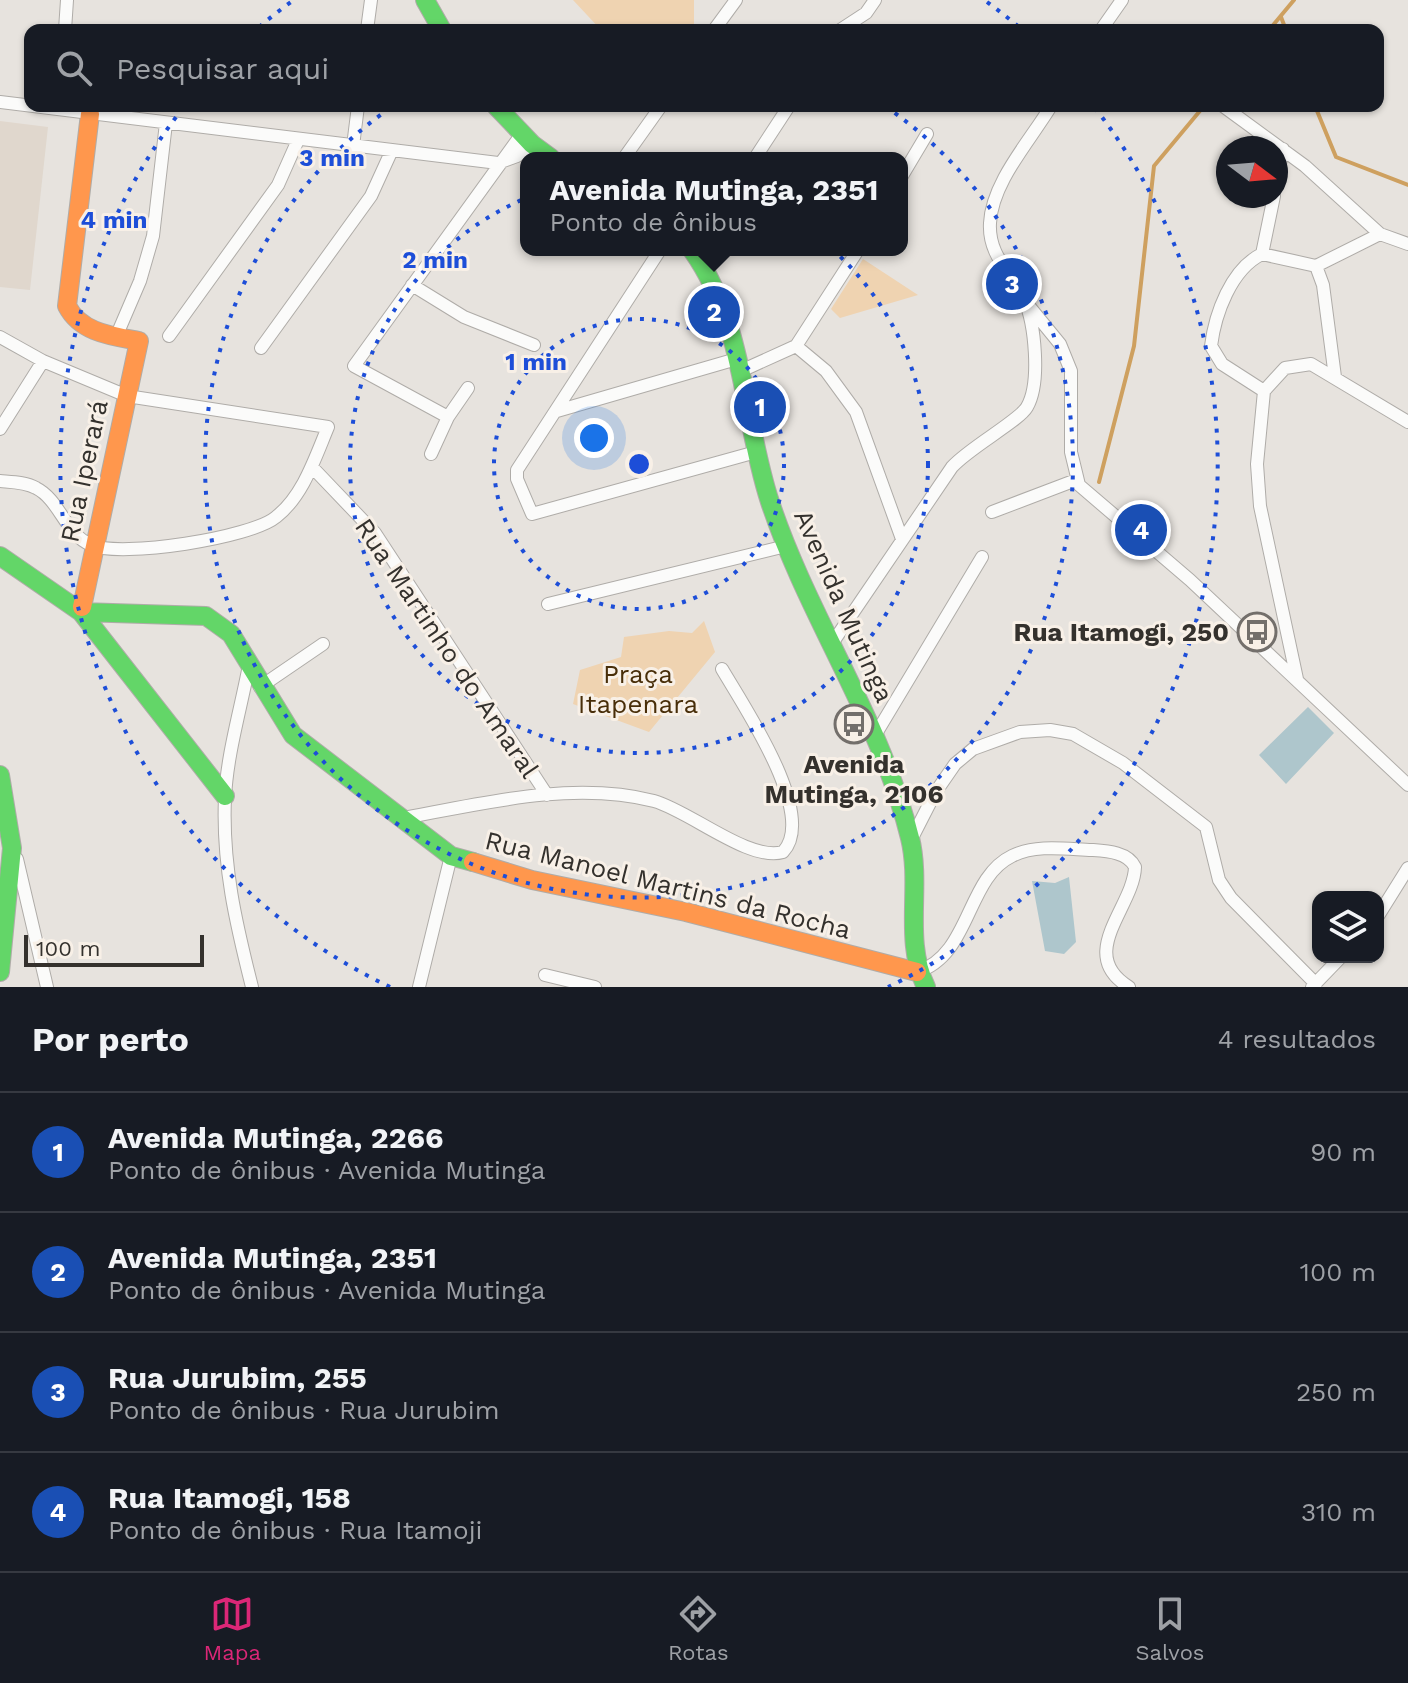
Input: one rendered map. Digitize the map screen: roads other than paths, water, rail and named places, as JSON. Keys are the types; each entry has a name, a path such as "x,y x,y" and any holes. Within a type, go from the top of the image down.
{"main road":[{"path":"425,0 439,24"},
{"path":"501,112 526,140 543,152"},
{"path":"90,114 66,298 69,314 75,320 116,337"},
{"name":"Avenida Mutinga","path":"697,256 722,297 742,364 756,452 786,546 874,737 911,840 922,979"},
{"name":"Rua Iperará","path":"81,612 139,341 116,337"},
{"path":"0,556 81,612 225,796"},
{"name":"Rua Manoel Martins da Rocha","path":"81,612 214,618 231,634 279,721 398,819 451,856 532,880 686,912 922,979"},
{"path":"0,972 10,900 13,840 2,784"}],"street":[{"path":"65,24 67,0"},
{"path":"368,24 371,0"},
{"path":"718,24 736,0"},
{"path":"849,24 866,13 875,0"},
{"path":"1108,24 1122,0"},
{"path":"0,102 24,104"},
{"path":"79,112 498,163 517,156 526,140"},
{"path":"353,146 357,112"},
{"path":"628,152 657,112"},
{"path":"759,152 785,112"},
{"path":"1047,112 999,189 989,225 1000,266 1060,344 1071,371 1071,452 1076,480 1090,497 1190,580 1408,785"},
{"path":"1231,112 1265,136"},
{"path":"116,337 151,248 166,123"},
{"path":"908,166 927,134"},
{"path":"169,336 278,185 298,140"},
{"path":"261,348 371,196 392,150"},
{"path":"1288,153 1343,197 1380,234 1408,244"},
{"path":"448,417 354,366 498,163"},
{"path":"1264,391 1222,364 1211,346 1228,292 1241,271 1262,254 1272,208"},
{"path":"1262,254 1316,266 1380,234"},
{"path":"656,256 516,475 532,514 538,516 756,452"},
{"path":"557,411 742,364 796,346 854,256"},
{"path":"1316,266 1323,285 1335,377"},
{"path":"412,285 464,317 534,345"},
{"path":"831,645 902,539 966,452 1027,406 1035,377 1035,347 1024,300"},
{"path":"0,337 43,361 127,396 328,427 312,467 288,505 265,525 187,544 93,547 74,533 37,488 0,481"},
{"path":"796,346 826,371 856,412 902,539"},
{"path":"0,429 43,361"},
{"path":"1297,679 1260,506 1257,464 1264,391 1285,368 1298,363 1320,366 1408,422"},
{"path":"431,454 448,417 468,388"},
{"name":"Rua Martinho do Amaral","path":"312,467 375,533 547,795"},
{"path":"992,512 1076,480"},
{"path":"548,604 786,546"},
{"path":"874,737 982,557"},
{"path":"260,687 323,644"},
{"path":"249,665 225,796 227,876 252,987"},
{"path":"398,819 547,795 624,796 675,807 736,842 769,853 783,852 793,834 789,801 771,755 722,669"},
{"path":"911,840 942,783 955,764 973,749 1020,732 1050,730 1073,734 1123,763 1206,827 1213,864 1231,898 1314,986 1335,963"},
{"path":"13,840 47,987"},
{"path":"922,979 948,953 1001,863 1022,852 1044,848 1097,850 1127,857 1135,867 1132,885 1110,932 1107,946 1112,972 1129,987"},
{"path":"419,987 451,856"},
{"path":"1384,906 1408,868"},
{"path":"545,975 595,987"}],"waterway":[{"path":"1274,24 1294,0"},
{"path":"1281,17 1284,24"},
{"path":"1099,482 1134,346 1154,166 1199,112"},
{"path":"1317,112 1336,157 1408,185"}],"place":[{"name":"Rua Jurubim, 255","path":"1012,284"},
{"name":"Avenida Mutinga, 2351","path":"714,312"},
{"name":"Avenida Mutinga, 2266","path":"760,407"},
{"name":"Rua Itamogi, 158","path":"1141,530"},
{"name":"Rua Itamogi, 250","path":"1257,632"},
{"name":"Avenida Mutinga, 2106","path":"854,724"}],"park label":[{"name":"Praça Itapenara","path":"638,689"}]}
